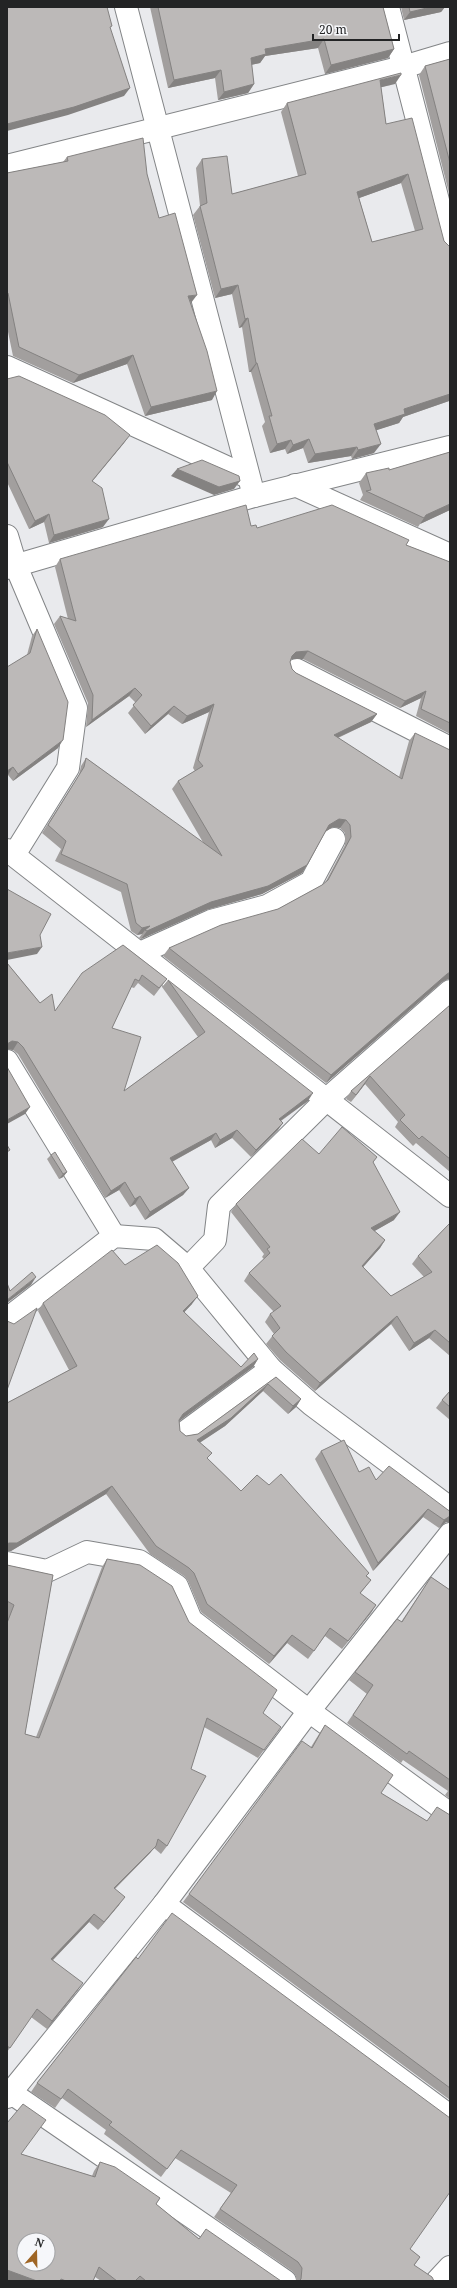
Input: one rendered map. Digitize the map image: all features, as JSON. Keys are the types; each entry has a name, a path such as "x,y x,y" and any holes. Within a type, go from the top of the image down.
{"street":[{"path":"126,7 159,128 251,486"},
{"path":"388,7 450,247"},
{"path":"7,166 450,53"},
{"path":"7,367 251,486"},
{"path":"12,567 251,486 295,485 450,447"},
{"path":"295,485 450,555"},
{"path":"7,536 12,567 76,708 68,768 10,852 328,1098 450,1196"},
{"path":"297,670 450,748"},
{"path":"140,952 212,921 267,906 311,882 334,839"},
{"path":"188,1268 215,1240 219,1206 328,1098 450,991"},
{"path":"7,1061 114,1236"},
{"path":"7,1319 114,1236 154,1239 188,1268 271,1369 312,1405 450,1508"},
{"path":"185,1432 271,1369"},
{"path":"285,2281 8,2093 164,1904 309,1711 450,1534"},
{"path":"7,1564 47,1571 87,1552 138,1561 177,1586 191,1620 309,1711 450,1814"},
{"path":"164,1904 450,2116"},
{"path":"437,2281 450,2266"}],"building":[{"path":"7,7 107,7 112,26 110,27 130,88 74,107 7,124"},
{"path":"158,7 383,7 394,49 331,65 324,39 265,49 266,54 251,58 254,84 224,92 221,70 174,80"},
{"path":"409,7 431,7 410,12"},
{"path":"450,59 450,163 425,66"},
{"path":"401,73 401,75 380,80 386,124 412,118 444,241 450,247 450,394 404,409 405,414 374,424 381,444 358,450 357,447 315,454 309,439 293,445 291,440 277,444 269,416 272,416 256,363 248,318 245,319 238,285 221,289 200,206 207,203 202,159 227,156 232,194 306,174 287,103","holes":["408,174 423,229 372,242 357,192"]},
{"path":"143,138 147,174 159,218 175,213 197,295 188,296 207,351 217,391 151,407 133,355 79,375 19,347 8,293 7,294 7,173 68,161 67,157"},
{"path":"19,376 105,415 130,435 92,481 102,488 109,519 54,535 49,514 35,521 7,462 7,379"},
{"path":"450,452 450,504 426,515 424,518 366,491 371,490 366,473 389,468 389,470"},
{"path":"202,460 239,476 240,481 219,487 177,469"},
{"path":"246,505 251,526 256,525 257,528 332,505 409,540 406,545 450,562 450,723 421,709 426,691 405,701 308,651 296,652 292,656 290,662 292,669 296,673 377,714 334,735 402,779 415,733 450,750 450,972 331,1075 169,948 221,925 278,909 322,885 328,880 351,837 350,825 346,820 339,819 329,825 307,865 268,886 211,902 147,931 145,930 150,926 142,928 136,923 127,884 61,854 66,841 48,825 84,767 86,758 222,856 178,781 203,766 198,760 214,704 187,716 174,706 151,726 133,705 142,695 135,688 92,720 93,695 60,616 76,621 60,559"},
{"path":"37,629 68,702 63,740 18,774 13,767 7,771 7,667 30,653"},
{"path":"7,889 51,914 40,935 42,947 7,953"},
{"path":"123,945 167,979 159,988 142,975 139,981 135,979 112,1028 141,1037 124,1091 205,1032 168,980 313,1093 279,1119 283,1123 256,1150 237,1130 220,1140 216,1133 170,1158 189,1188 150,1212 140,1196 135,1199 125,1182 111,1191 23,1047 18,1042 12,1041 7,1044 7,963 40,1003 52,994 55,1011 82,973"},
{"path":"450,1005 450,1159 422,1136 419,1139 400,1120 405,1115 370,1076 356,1095 351,1091"},
{"path":"7,1067 30,1107 7,1120"},
{"path":"342,1127 377,1157 373,1162 400,1212 371,1228 385,1240 362,1266 391,1296 432,1272 418,1256 450,1223 450,1343 435,1330 414,1343 397,1316 320,1383 286,1352 272,1336 280,1328 270,1314 281,1306 249,1273 270,1253 267,1249 270,1247 236,1204 302,1139 319,1154"},
{"path":"7,1145 10,1150 7,1152"},
{"path":"55,1152 67,1172 63,1174 51,1155"},
{"path":"157,1245 178,1263 198,1296 183,1311 241,1367 254,1353 258,1359 183,1414 179,1420 180,1431 186,1436 198,1434 276,1377 301,1399 293,1406 268,1384 231,1418 197,1440 212,1453 207,1458 241,1491 257,1475 269,1485 281,1474 369,1573 366,1576 371,1580 360,1593 376,1605 348,1641 330,1628 314,1651 292,1635 274,1656 207,1604 194,1573 156,1546 112,1486 17,1543 7,1544 7,1403 77,1366 43,1303 112,1250 125,1265"},
{"path":"32,1272 36,1277 7,1300 7,1283 10,1291"},
{"path":"37,1308 7,1390 7,1321 14,1324"},
{"path":"450,1391 450,1407 442,1400"},
{"path":"344,1440 359,1472 369,1467 376,1480 389,1466 450,1511 450,1516 444,1520 428,1509 378,1563 321,1451"},
{"path":"107,1559 140,1565 172,1586 189,1622 277,1690 263,1713 281,1727 264,1750 207,1718 191,1769 206,1776 167,1846 158,1839 156,1846 114,1888 125,1897 104,1922 94,1914 51,1959 83,1983 52,2021 37,2009 10,2048 7,2046 7,1623 14,1605 7,1601 7,1565 53,1575 25,1734 39,1738"},
{"path":"431,1577 450,1590 450,1780 409,1751 407,1754 353,1715 373,1685 355,1672 397,1619 402,1622"},
{"path":"325,1725 393,1775 381,1793 427,1821 437,1807 450,1815 450,2088 189,1894 302,1741 312,1748"},
{"path":"172,1913 450,2118 450,2192 410,2249 420,2257 414,2265 432,2277 434,2281 299,2281 301,2279 302,2268 298,2262 220,2209 237,2185 181,2150 167,2169 109,2125 112,2122 68,2089 61,2099 37,2083 136,1957 138,1959"},
{"path":"23,2104 46,2120 21,2154 95,2177 100,2162 115,2167 160,2198 156,2204 199,2239 206,2229 281,2281 146,2281 140,2276 135,2281 117,2281 99,2267 93,2281 66,2281 61,2279 60,2281 37,2281 7,2270 7,2123"}]}
